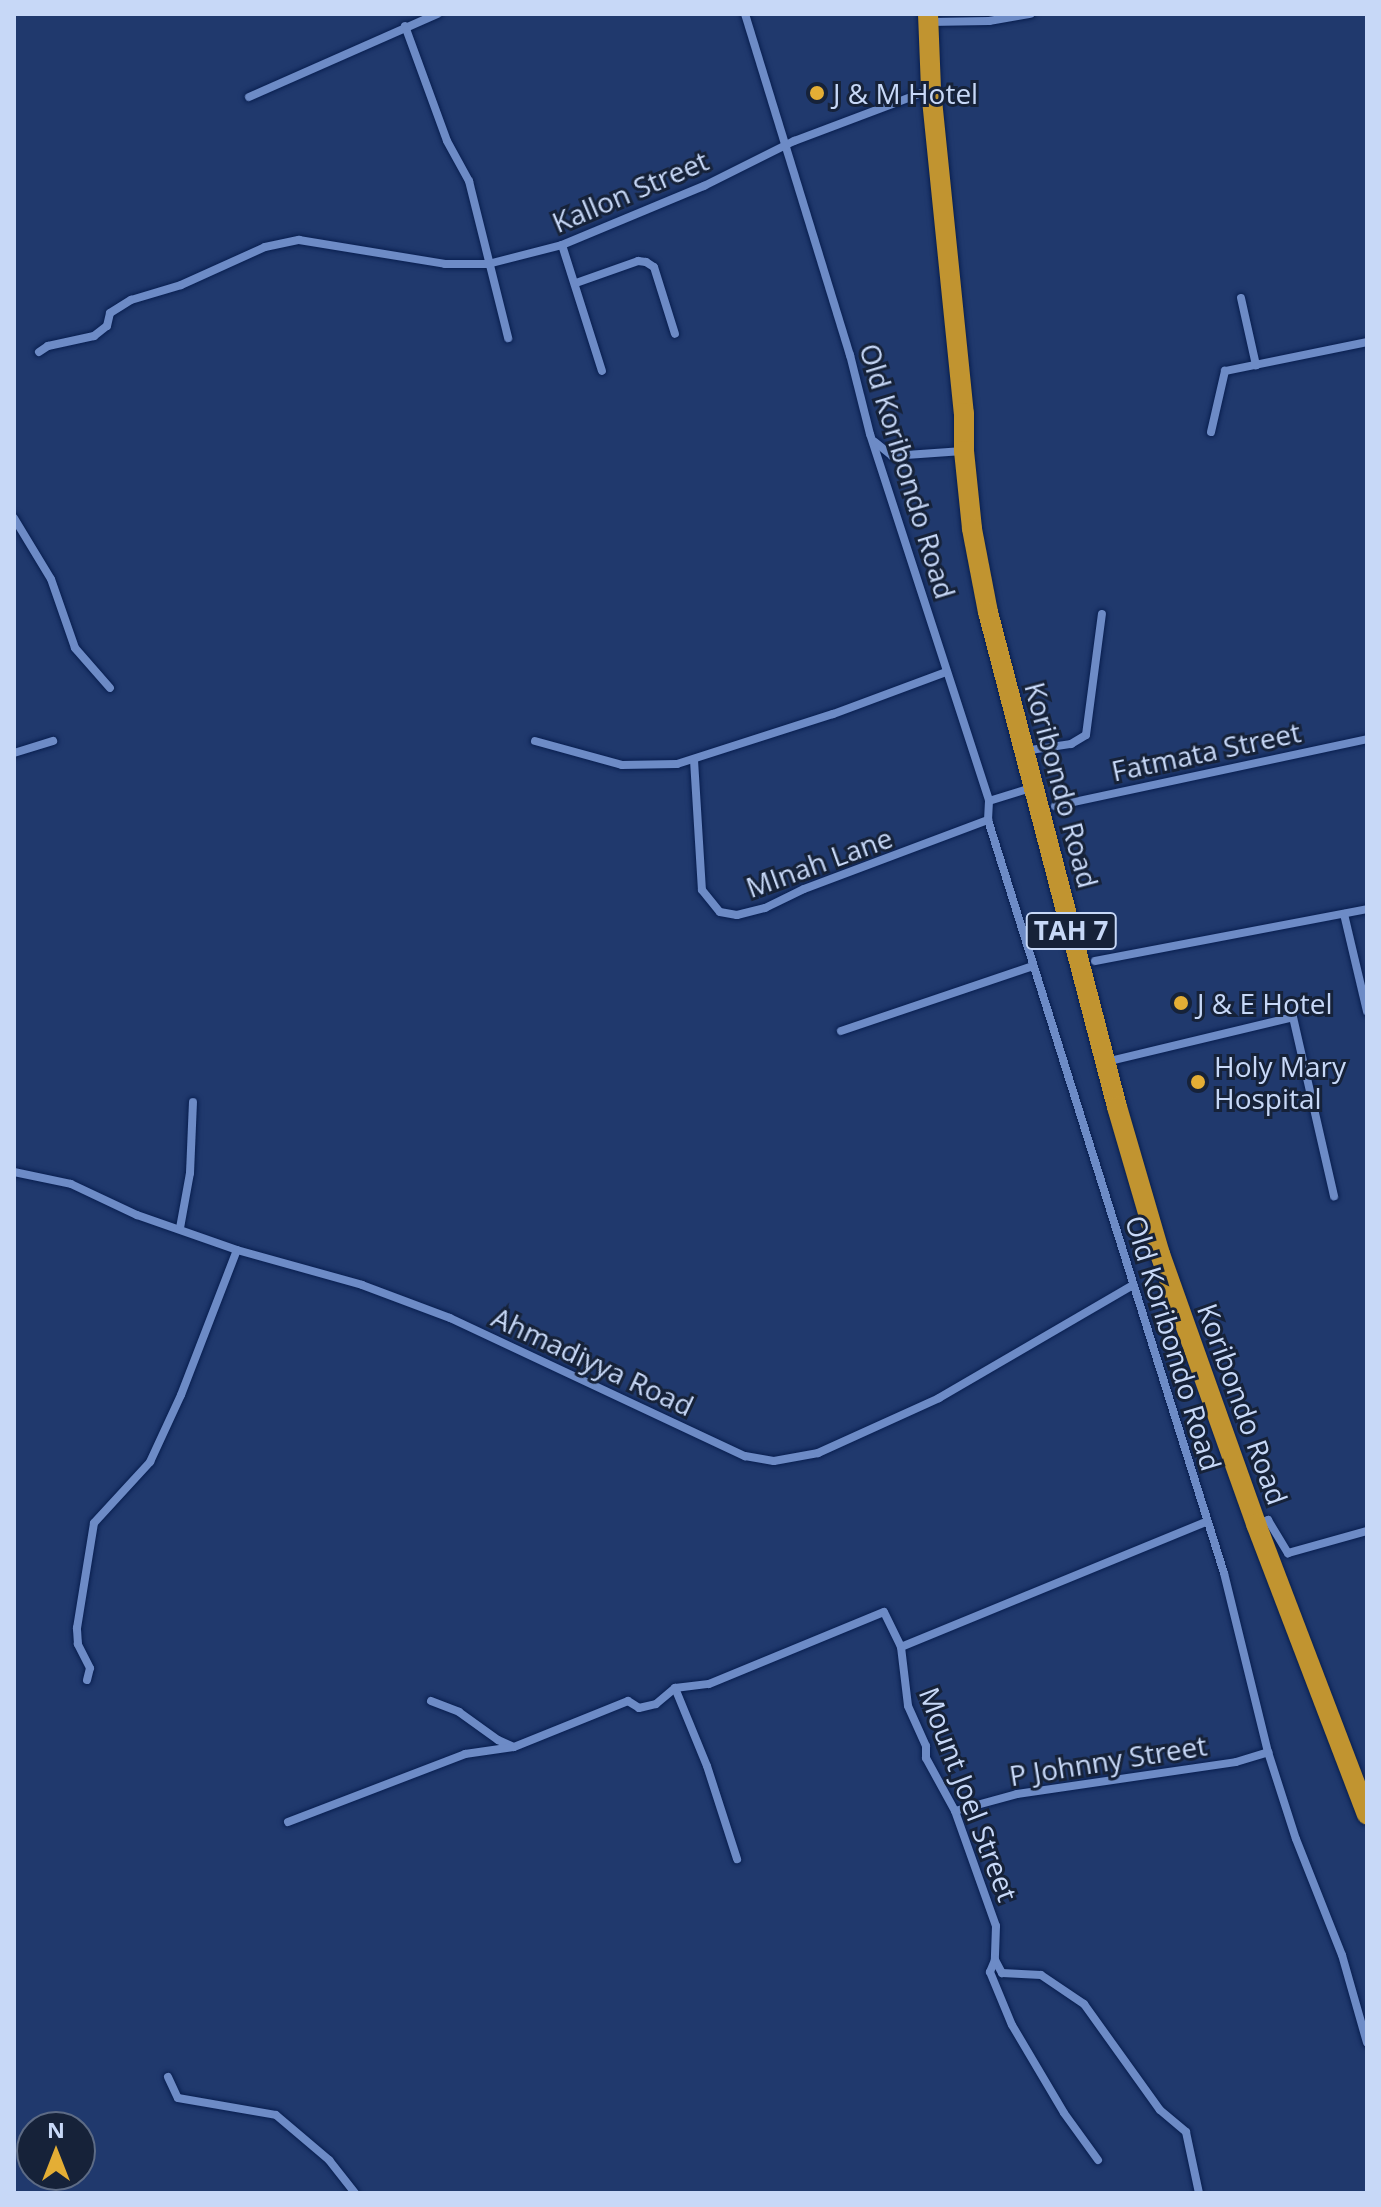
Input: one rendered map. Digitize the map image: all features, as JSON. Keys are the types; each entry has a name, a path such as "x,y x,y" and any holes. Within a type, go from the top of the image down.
{"highway":[{"name":"Koribondo Road","path":"928,18 931,90 964,413 964,451 972,529 988,612 1023,751 1075,928 1105,1063 1160,1254 1256,1524 1363,1790 1367,1814"}],"street":[{"path":"249,97 437,14"},
{"path":"745,16 756,14"},
{"path":"928,18 989,21 1030,14"},
{"name":"Old Koribondo Road","path":"745,16 850,355 870,434 989,801 988,820 1206,1522 1251,1672 1268,1752 1296,1839 1321,1896 1367,2043"},
{"path":"405,26 450,149 469,181 508,338"},
{"name":"Kallon Street","path":"39,352 48,346 66,345 94,336 107,326 110,313 131,300 181,285 265,247 299,240 445,264 488,264 562,245 931,90"},
{"path":"562,245 602,371"},
{"path":"576,283 638,261 646,262 654,267 675,334"},
{"path":"1241,298 1256,365"},
{"path":"1211,432 1225,371 1367,342"},
{"path":"870,434 877,446 892,456 964,451"},
{"path":"14,518 51,579 75,648 110,688"},
{"path":"1023,751 1071,744 1086,735 1102,614"},
{"path":"535,741 622,765 656,767 694,760 946,672"},
{"name":"Fatmata Street","path":"1055,806 1367,739"},
{"path":"14,753 53,741"},
{"name":"MInah Lane","path":"694,760 702,890 720,912 737,915 765,908 804,889 988,820"},
{"path":"989,801 1036,787"},
{"path":"1095,961 1367,909"},
{"path":"1344,914 1367,1011"},
{"path":"841,1031 1033,966"},
{"path":"1105,1063 1293,1017 1334,1196"},
{"path":"180,1228 190,1173 193,1102"},
{"name":"Ahmadiyya Road","path":"14,1172 71,1184 137,1215 237,1250 362,1285 450,1318 745,1456 774,1461 818,1453 939,1398 1133,1285"},
{"path":"87,1680 90,1668 78,1644 77,1628 94,1523 150,1462 181,1395 237,1250"},
{"path":"1256,1524 1268,1520 1288,1553 1367,1531"},
{"path":"288,1822 465,1754 514,1747 628,1701 639,1708 656,1704 675,1688 709,1684 884,1612 901,1647 1206,1522"},
{"name":"Mount Joel Street","path":"901,1647 908,1706 926,1746 926,1758 955,1811 996,1926 995,1960 990,1972 1012,2025 1064,2113 1098,2160"},
{"path":"675,1688 707,1766 737,1859"},
{"path":"431,1701 459,1712 498,1740 514,1747"},
{"name":"P Johnny Street","path":"955,1811 1017,1794 1236,1762 1268,1752"},
{"path":"995,1960 1002,1973 1041,1975 1084,2004 1160,2110 1186,2132 1199,2193"},
{"path":"168,2077 178,2098 276,2115 329,2160 355,2193"}],"place":[{"name":"J & M Hotel","path":"817,93"},
{"name":"J & E Hotel","path":"1181,1003"},
{"name":"Holy Mary Hospital","path":"1198,1082"}]}
